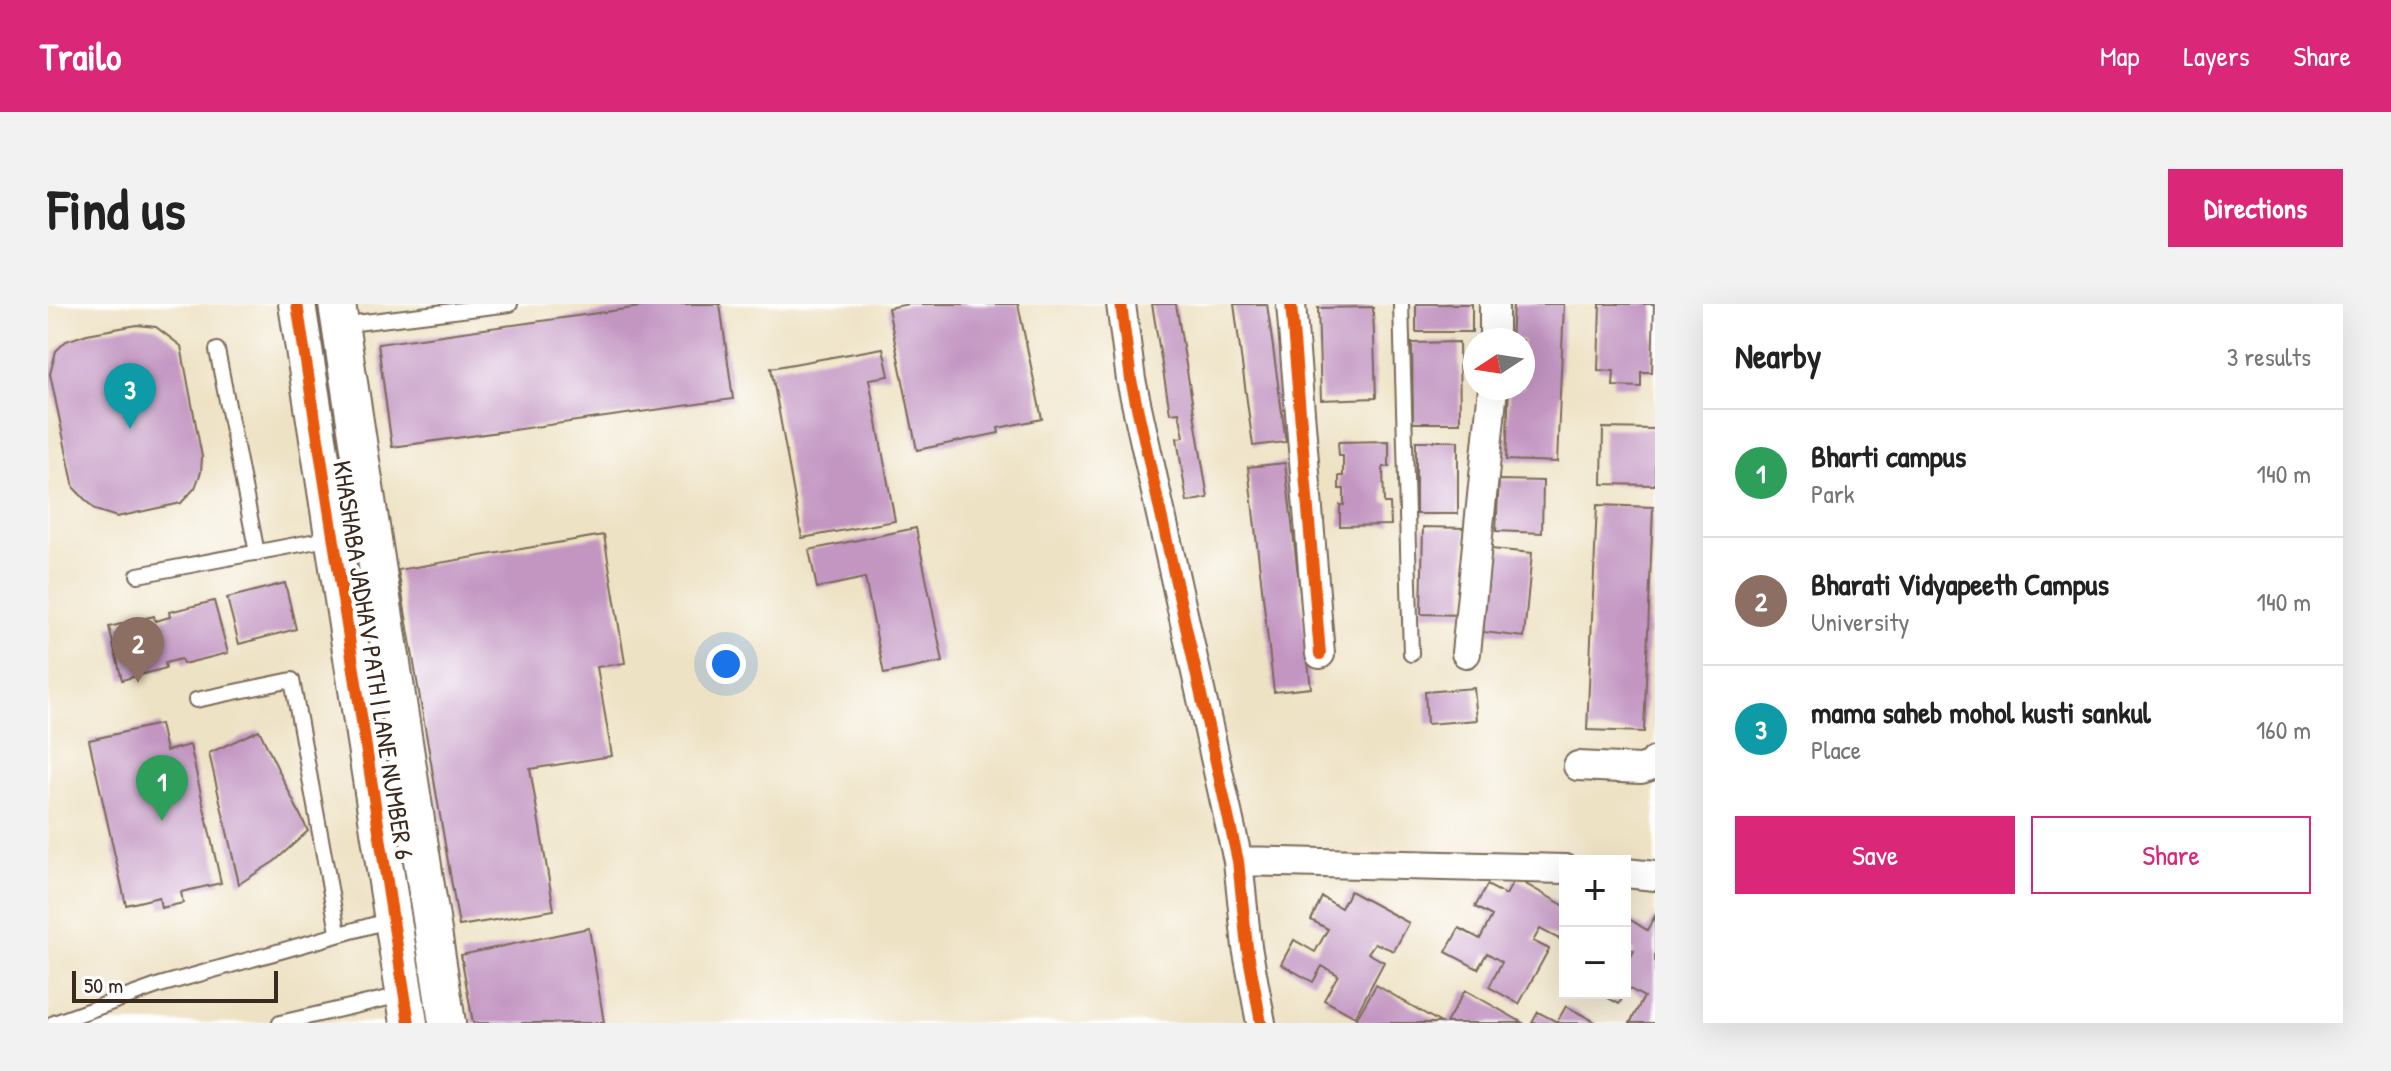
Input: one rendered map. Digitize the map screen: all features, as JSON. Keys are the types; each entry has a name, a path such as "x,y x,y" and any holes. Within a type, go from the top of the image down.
{"street":[{"name":"KHASHABA JADHAV PATH | LANE NUMBER 6","path":"297,304 332,538 411,916"},
{"path":"1121,304 1131,380 1238,861 1247,947 1261,1023"},
{"path":"1291,304 1320,654"},
{"path":"1494,304 1494,328"},
{"name":"KHASHABA JADHAV PATH | LANE NUMBER 6","path":"338,314 411,916 425,1002"},
{"path":"1466,653 1492,400"},
{"path":"1578,766 1641,769 1653,765 1655,761"},
{"path":"1238,861 1559,869"},
{"path":"1631,874 1655,876"}],"lane":[{"path":"338,314 510,304"},
{"path":"1401,304 1411,654"},
{"path":"217,350 257,553"},
{"path":"138,575 332,538"},
{"path":"196,700 292,680 338,932"},
{"path":"54,1023 160,985 338,932 411,916"},
{"path":"280,1023 425,1002"}],"building":[{"path":"661,304 720,304 733,399 392,447 378,344"},
{"path":"909,304 1018,304 1042,419 998,428 999,433 917,450 888,308"},
{"path":"1152,304 1176,304 1208,498 1187,502 1177,438 1184,437 1179,412 1170,413"},
{"path":"1234,304 1267,304 1286,442 1253,446"},
{"path":"1416,304 1472,304 1472,328 1463,328 1463,332 1416,332"},
{"path":"1513,304 1564,304 1557,462 1506,460 1508,400 1535,400 1535,328 1512,328"},
{"path":"1600,304 1654,304 1652,372 1641,372 1641,387 1613,386 1614,371 1598,370"},
{"path":"1373,307 1376,398 1321,400 1318,308"},
{"path":"137,325 156,327 181,346 202,457 201,472 195,488 181,503 117,517 95,510 74,488 50,374 56,351 66,341"},
{"path":"1459,342 1460,423 1413,423 1412,343"},
{"path":"883,348 889,376 869,379 895,521 802,538 771,368"},
{"path":"1603,428 1655,429 1655,485 1602,484"},
{"path":"1389,441 1389,467 1383,467 1384,503 1390,503 1391,525 1340,526 1344,489 1339,489 1339,476 1343,476 1343,456 1339,456 1338,442"},
{"path":"1416,441 1458,441 1458,514 1416,514"},
{"path":"1285,463 1311,688 1274,692 1248,467"},
{"path":"1499,480 1543,481 1542,533 1496,531"},
{"path":"1597,505 1653,507 1644,732 1587,730"},
{"path":"1423,527 1466,528 1464,615 1421,614"},
{"path":"916,528 943,662 884,674 865,578 817,588 809,550"},
{"path":"604,535 625,663 597,667 612,756 530,769 554,910 459,926 398,570"},
{"path":"1491,549 1532,553 1524,637 1483,632"},
{"path":"285,583 296,629 239,644 227,598"},
{"path":"214,601 228,653 183,664 181,659 165,663 166,668 122,680 109,627 154,616 155,621 170,617 169,612"},
{"path":"1474,688 1477,720 1427,724 1425,692"},
{"path":"160,724 166,751 190,745 221,883 181,892 183,903 161,908 159,897 126,905 89,740"},
{"path":"259,730 308,831 275,861 239,884 209,753"},
{"path":"1515,878 1559,903 1559,939 1540,929 1533,941 1549,949 1519,1004 1489,987 1502,962 1487,953 1478,969 1446,952 1459,928 1480,939 1492,916 1475,907 1487,885 1506,895"},
{"path":"1350,891 1409,923 1394,951 1375,943 1368,953 1384,962 1355,1017 1324,1000 1338,975 1322,966 1313,982 1281,964 1294,940 1315,952 1328,929 1311,920 1322,897 1341,908"},
{"path":"1655,916 1655,1023 1630,1023 1644,997 1631,990 1631,957 1634,951 1631,949 1631,920 1647,930"},
{"path":"589,928 604,1023 473,1023 461,955"},
{"path":"1376,985 1441,1023 1354,1023"},
{"path":"1465,990 1523,1023 1446,1023"},
{"path":"1566,1006 1597,1023 1532,1023 1538,1012 1557,1022"}],"cycle path":[{"path":"297,304 409,1023"},
{"path":"1121,304 1131,380 1238,861 1247,947 1261,1023"},
{"path":"1291,304 1320,654"}],"place":[{"name":"mama saheb mohol kusti sankul","path":"130,429"},
{"name":"Bharati Vidyapeeth Campus","path":"138,683"},
{"name":"Bharti campus","path":"162,821"}]}
